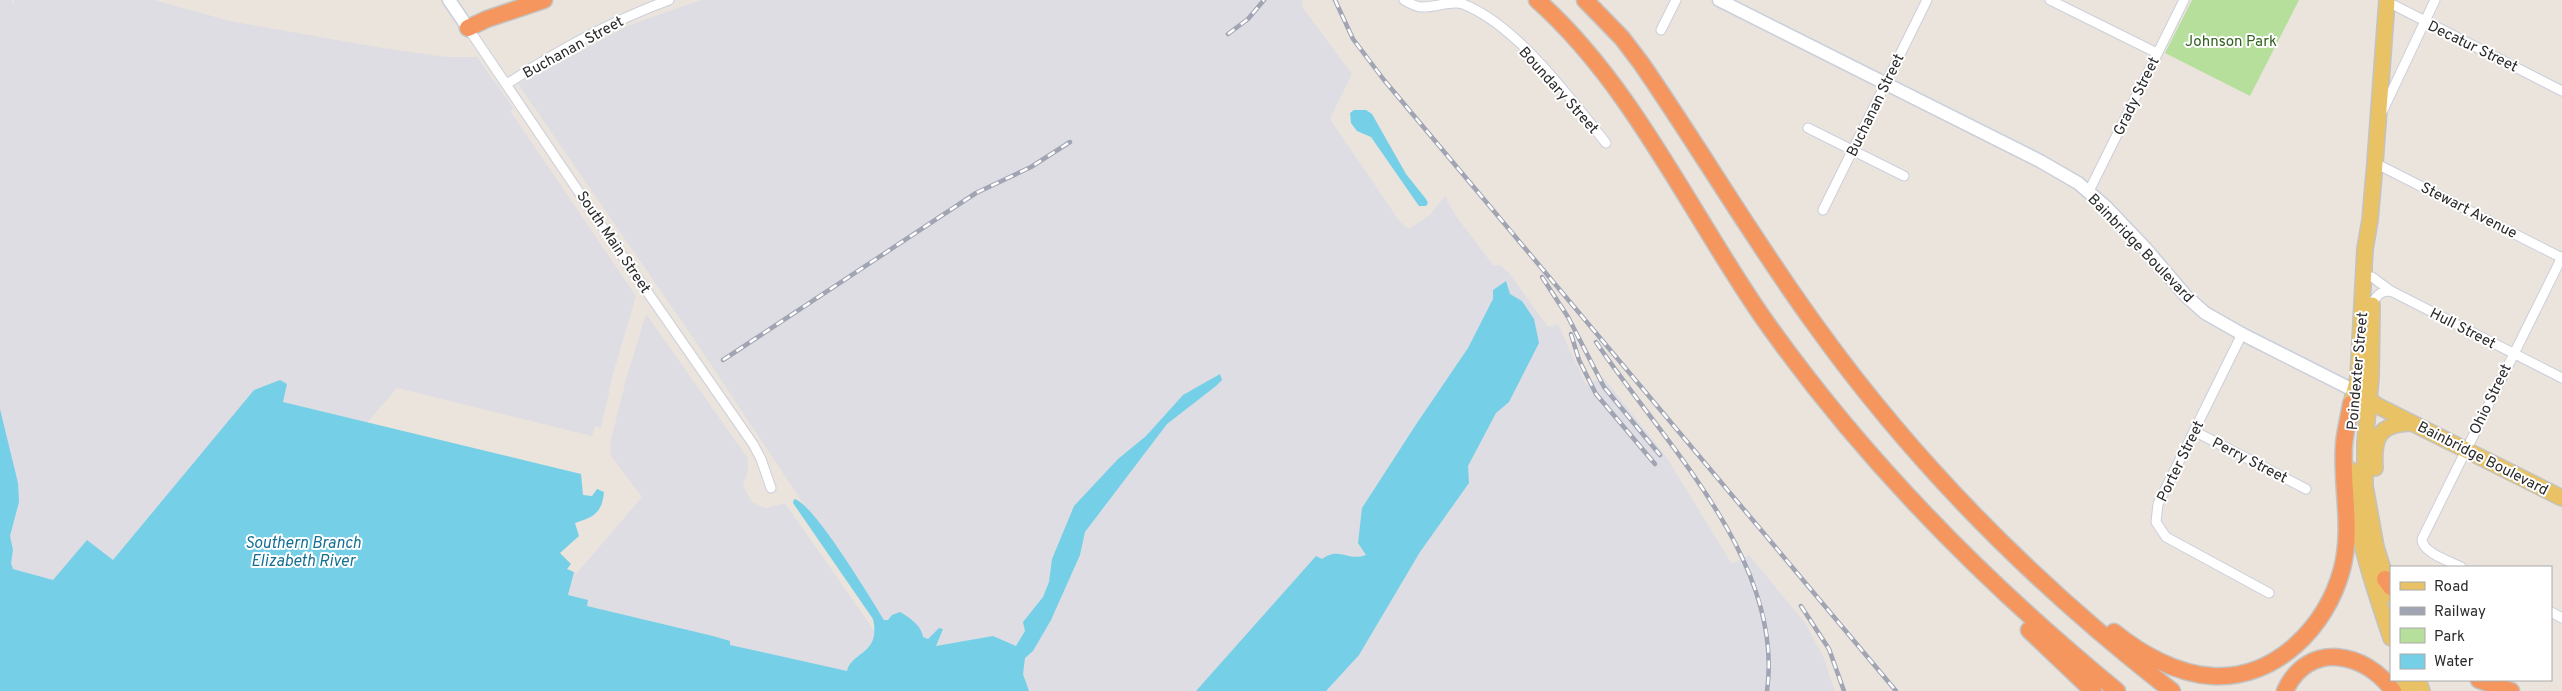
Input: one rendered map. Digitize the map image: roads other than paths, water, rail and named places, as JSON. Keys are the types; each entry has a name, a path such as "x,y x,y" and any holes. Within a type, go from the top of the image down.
{"highway":[{"path":"468,28 487,19 544,0"},
{"path":"1537,0 1568,30 1612,84 1732,272 1792,356 1888,475 1944,535 2027,616 2117,691"},
{"path":"1585,0 1622,38 1641,63 1779,274 1849,371 1910,444 1956,495 2054,591 2133,661 2172,691"},
{"path":"2054,591 2122,639 2152,657 2178,669 2203,675 2226,676 2251,671 2274,661 2299,642 2313,627 2326,607 2342,570 2347,525 2344,445 2353,397"},
{"path":"1944,535 1989,590 2063,665 2093,691"},
{"path":"2285,691 2300,670 2314,661 2333,657 2361,662 2384,678 2393,691"},
{"path":"2482,681 2512,691"}],"main road":[{"name":"Poindexter Street","path":"2386,0 2375,163 2370,220 2365,249 2358,378 2353,397 2352,476 2355,508 2364,549 2390,635"},
{"name":"Poindexter Street","path":"2370,220 2372,303 2369,400 2365,442 2365,486 2376,547 2388,583"},
{"name":"Bainbridge Boulevard","path":"2353,397 2369,400 2562,498"},
{"path":"2388,583 2376,490 2375,448 2378,438 2387,427 2393,423 2412,423"}],"street":[{"name":"South Main Street","path":"449,0 612,241 753,444 761,459 771,488"},
{"name":"Buchanan Street","path":"507,84 568,46 615,22 669,0"},
{"name":"Boundary Street","path":"1404,0 1419,8 1460,3 1484,15 1511,37 1555,81 1606,143"},
{"path":"1661,30 1676,0"},
{"name":"Bainbridge Boulevard","path":"1719,0 2040,161 2078,183 2133,235 2186,296 2216,320 2353,397"},
{"name":"Buchanan Street","path":"1823,210 1927,0"},
{"path":"2050,0 2157,53"},
{"name":"Grady Street","path":"2088,193 2184,0"},
{"name":"Decatur Street","path":"2386,0 2424,22 2562,91"},
{"path":"2378,121 2435,0"},
{"path":"1808,128 1904,176"},
{"name":"Stewart Avenue","path":"2375,163 2562,257"},
{"name":"Ohio Street","path":"2459,566 2432,552 2422,543 2424,534 2562,257"},
{"name":"Hull Street","path":"2372,276 2391,291 2562,378"},
{"path":"2372,303 2378,294 2384,291 2391,291"},
{"name":"Porter Street","path":"2242,334 2158,504 2156,516 2158,525 2166,537 2269,593"},
{"name":"Perry Street","path":"2194,431 2306,489"}],"water":[{"path":"1354,110 1366,110 1372,114 1406,174 1426,199 1428,203 1426,206 1419,206 1371,137 1357,131 1351,123 1350,113"},
{"path":"1506,281 1510,294 1522,301 1534,319 1539,343 1509,402 1496,413 1468,466 1469,483 1420,552 1359,655 1326,691 1196,691 1316,556 1322,559 1334,554 1354,557 1366,555 1358,543 1362,508 1468,348 1493,299 1493,290"},
{"name":"Southern Branch Elizabeth River","path":"1220,374 1222,380 1216,386 1167,424 1085,532 1080,555 1051,620 1033,651 1025,658 1023,674 1029,691 0,691 0,409 18,483 19,502 10,536 13,550 11,563 13,569 53,580 87,540 113,560 254,390 280,380 287,384 283,402 581,474 583,495 592,496 597,489 604,492 603,499 596,513 587,519 575,523 579,536 560,553 571,564 567,569 574,572 568,595 588,600 587,606 713,636 730,641 730,645 847,671 854,659 870,646 873,640 873,619 793,503 794,499 803,504 827,533 884,620 888,620 892,615 900,612 914,622 920,629 923,637 928,639 939,628 943,629 936,646 993,636 1016,646 1025,631 1023,622 1043,597 1049,582 1052,559 1074,506 1118,459 1146,436 1183,395"}],"railway":[{"path":"1228,34 1248,19 1264,0"},
{"path":"1335,0 1353,39 1384,80 1896,691"},
{"path":"723,360 976,193 1031,167 1070,142"},
{"path":"1542,277 1568,317 1604,387 1660,455"},
{"path":"1571,334 1579,360 1596,394 1655,464"},
{"path":"1596,342 1684,462 1713,505 1738,550 1757,596 1768,643 1767,691"},
{"path":"1801,606 1829,649 1844,691"}],"park label":[{"name":"Johnson Park","path":"2231,41"}]}
